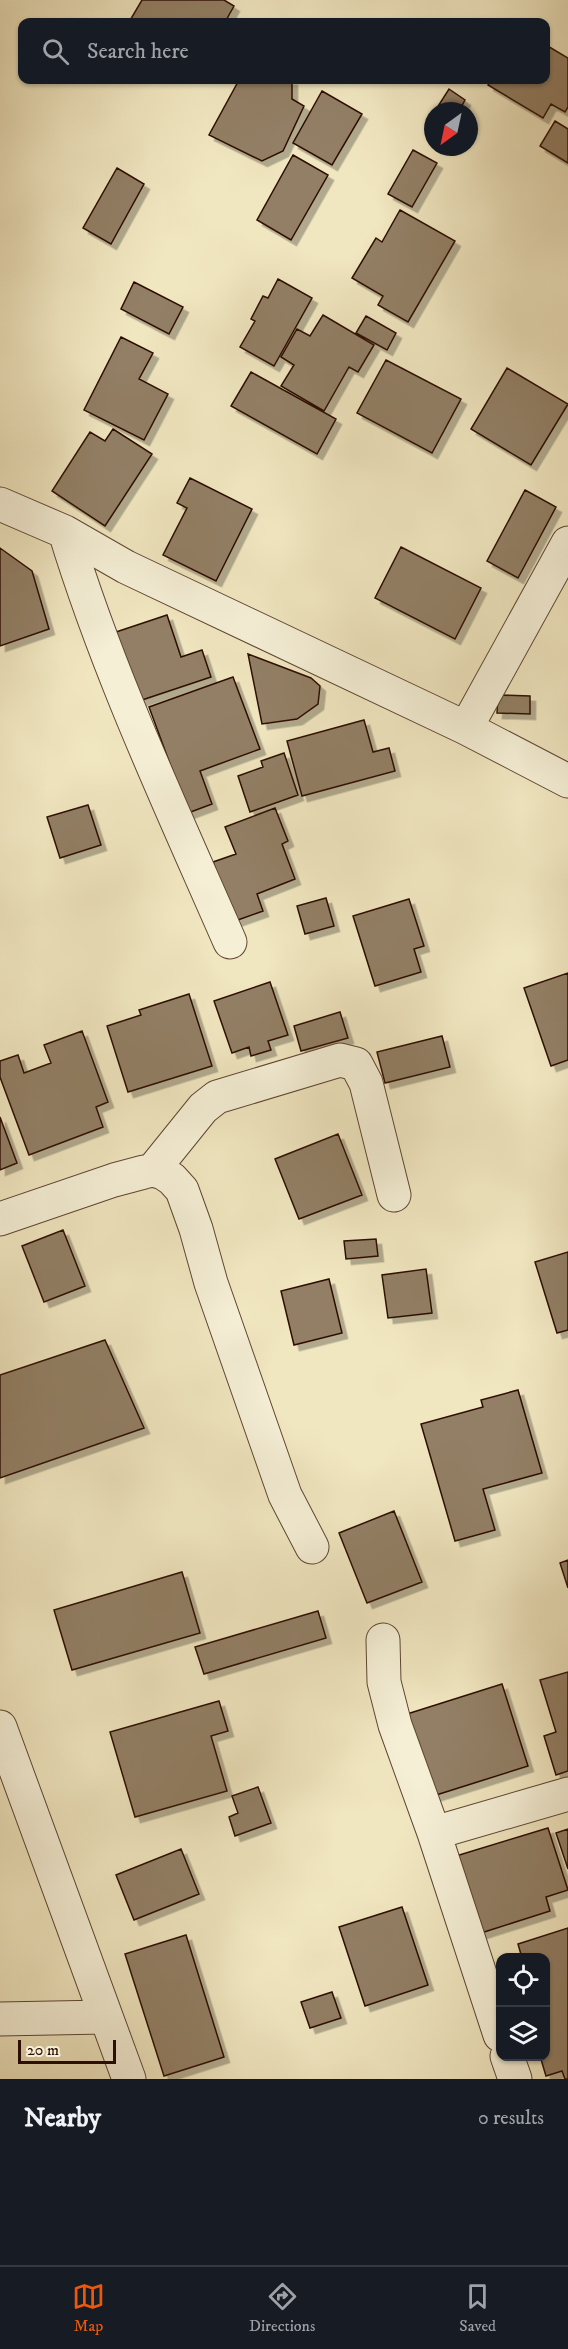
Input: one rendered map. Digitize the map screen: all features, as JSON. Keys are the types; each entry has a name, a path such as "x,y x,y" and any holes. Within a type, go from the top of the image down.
{"street":[{"path":"0,504 65,532 126,567 466,728 568,781"},
{"path":"65,532 81,586 130,712 230,942"},
{"path":"466,728 568,543"},
{"path":"153,1170 203,1108 217,1097 340,1060 356,1064 366,1083 394,1195"},
{"path":"0,1219 114,1179 153,1170 172,1179 182,1190 285,1495 312,1546"},
{"path":"383,1640 384,1682 395,1725 434,1833 496,2020"},
{"path":"0,1727 129,2079"},
{"path":"434,1833 568,1794"},
{"path":"0,2019 105,2018"},
{"path":"509,2061 515,2079"}],"building":[{"path":"142,0 224,0 234,6 227,18 131,18"},
{"path":"550,47 568,58 568,107 565,112 551,104 543,118 488,85 550,84"},
{"path":"237,84 292,84 292,99 304,106 283,151 262,161 209,135"},
{"path":"449,89 465,100 464,102 441,102"},
{"path":"322,91 362,114 332,165 293,143"},
{"path":"555,121 568,129 568,163 540,146"},
{"path":"413,150 437,163 412,207 388,194"},
{"path":"293,155 328,175 291,240 257,220"},
{"path":"117,168 144,184 111,244 83,228"},
{"path":"400,210 455,241 408,322 378,305 383,296 352,278 376,238 382,242"},
{"path":"278,279 312,298 274,366 240,347 255,321 251,319 263,296 268,298"},
{"path":"134,282 183,307 169,334 121,309"},
{"path":"323,315 374,345 358,372 349,367 324,411 281,386 294,365 281,357 297,329 310,336"},
{"path":"366,316 396,333 387,350 356,333"},
{"path":"121,337 153,353 139,379 168,394 144,440 84,410"},
{"path":"386,360 461,399 432,453 357,413"},
{"path":"507,368 568,404 531,465 471,429"},
{"path":"251,372 336,419 317,454 231,406"},
{"path":"113,429 152,454 105,526 52,491 90,432 105,441"},
{"path":"190,478 252,509 216,581 163,555 187,508 177,503"},
{"path":"525,490 556,507 518,578 487,561"},
{"path":"401,547 481,588 455,639 375,598"},
{"path":"0,548 32,571 49,629 0,646"},
{"path":"167,615 181,657 202,650 211,677 139,701 116,632"},
{"path":"248,654 311,678 320,686 318,704 297,719 262,724"},
{"path":"233,677 260,749 200,771 212,804 188,813 149,707"},
{"path":"498,695 530,696 530,714 497,713"},
{"path":"364,720 373,752 389,748 395,771 302,796 287,741"},
{"path":"284,753 298,795 250,812 238,776 263,767 261,761"},
{"path":"88,805 101,845 60,858 47,817"},
{"path":"275,808 288,841 282,844 295,879 257,894 263,911 235,921 213,862 236,854 225,827"},
{"path":"326,898 334,926 305,934 297,906"},
{"path":"409,899 424,946 414,949 421,972 375,986 353,916"},
{"path":"568,973 568,1060 551,1066 524,988"},
{"path":"270,982 288,1035 268,1041 271,1050 251,1056 249,1047 232,1053 214,1001"},
{"path":"189,994 212,1066 128,1092 107,1026 141,1015 139,1010"},
{"path":"340,1012 348,1038 301,1051 294,1026"},
{"path":"82,1031 108,1102 96,1107 103,1127 29,1155 0,1077 0,1061 18,1055 24,1073 51,1063 44,1045"},
{"path":"442,1036 450,1067 385,1083 377,1052"},
{"path":"0,1117 17,1163 0,1170"},
{"path":"338,1134 362,1195 299,1219 275,1159"},
{"path":"63,1230 85,1286 44,1302 22,1246"},
{"path":"376,1239 378,1256 346,1259 344,1241"},
{"path":"568,1252 568,1330 557,1333 535,1262"},
{"path":"426,1269 432,1313 388,1318 382,1275"},
{"path":"329,1279 342,1333 294,1345 281,1291"},
{"path":"105,1340 144,1428 0,1478 0,1375"},
{"path":"518,1390 542,1473 483,1489 495,1530 455,1541 421,1424 483,1407 481,1400"},
{"path":"394,1511 422,1582 367,1603 339,1533"},
{"path":"568,1560 568,1588 560,1563"},
{"path":"182,1572 200,1633 72,1670 54,1610"},
{"path":"318,1611 326,1638 204,1674 195,1647"},
{"path":"568,1672 568,1771 556,1775 544,1736 556,1732 540,1680"},
{"path":"502,1684 528,1766 433,1796 407,1714"},
{"path":"219,1701 228,1731 211,1736 227,1791 135,1817 110,1732"},
{"path":"258,1787 271,1823 235,1836 229,1817 238,1813 232,1796"},
{"path":"548,1828 568,1890 546,1897 550,1911 481,1933 456,1856"},
{"path":"568,1829 568,1869 556,1833"},
{"path":"181,1849 199,1894 134,1920 116,1875"},
{"path":"402,1907 428,1985 365,2006 339,1927"},
{"path":"568,1928 568,2079 565,2079 562,2071 546,2076 542,2061 550,2061 550,1953 521,1953 518,1944"},
{"path":"186,1935 224,2057 164,2076 125,1954"},
{"path":"332,1992 341,2018 310,2028 301,2002"}]}
